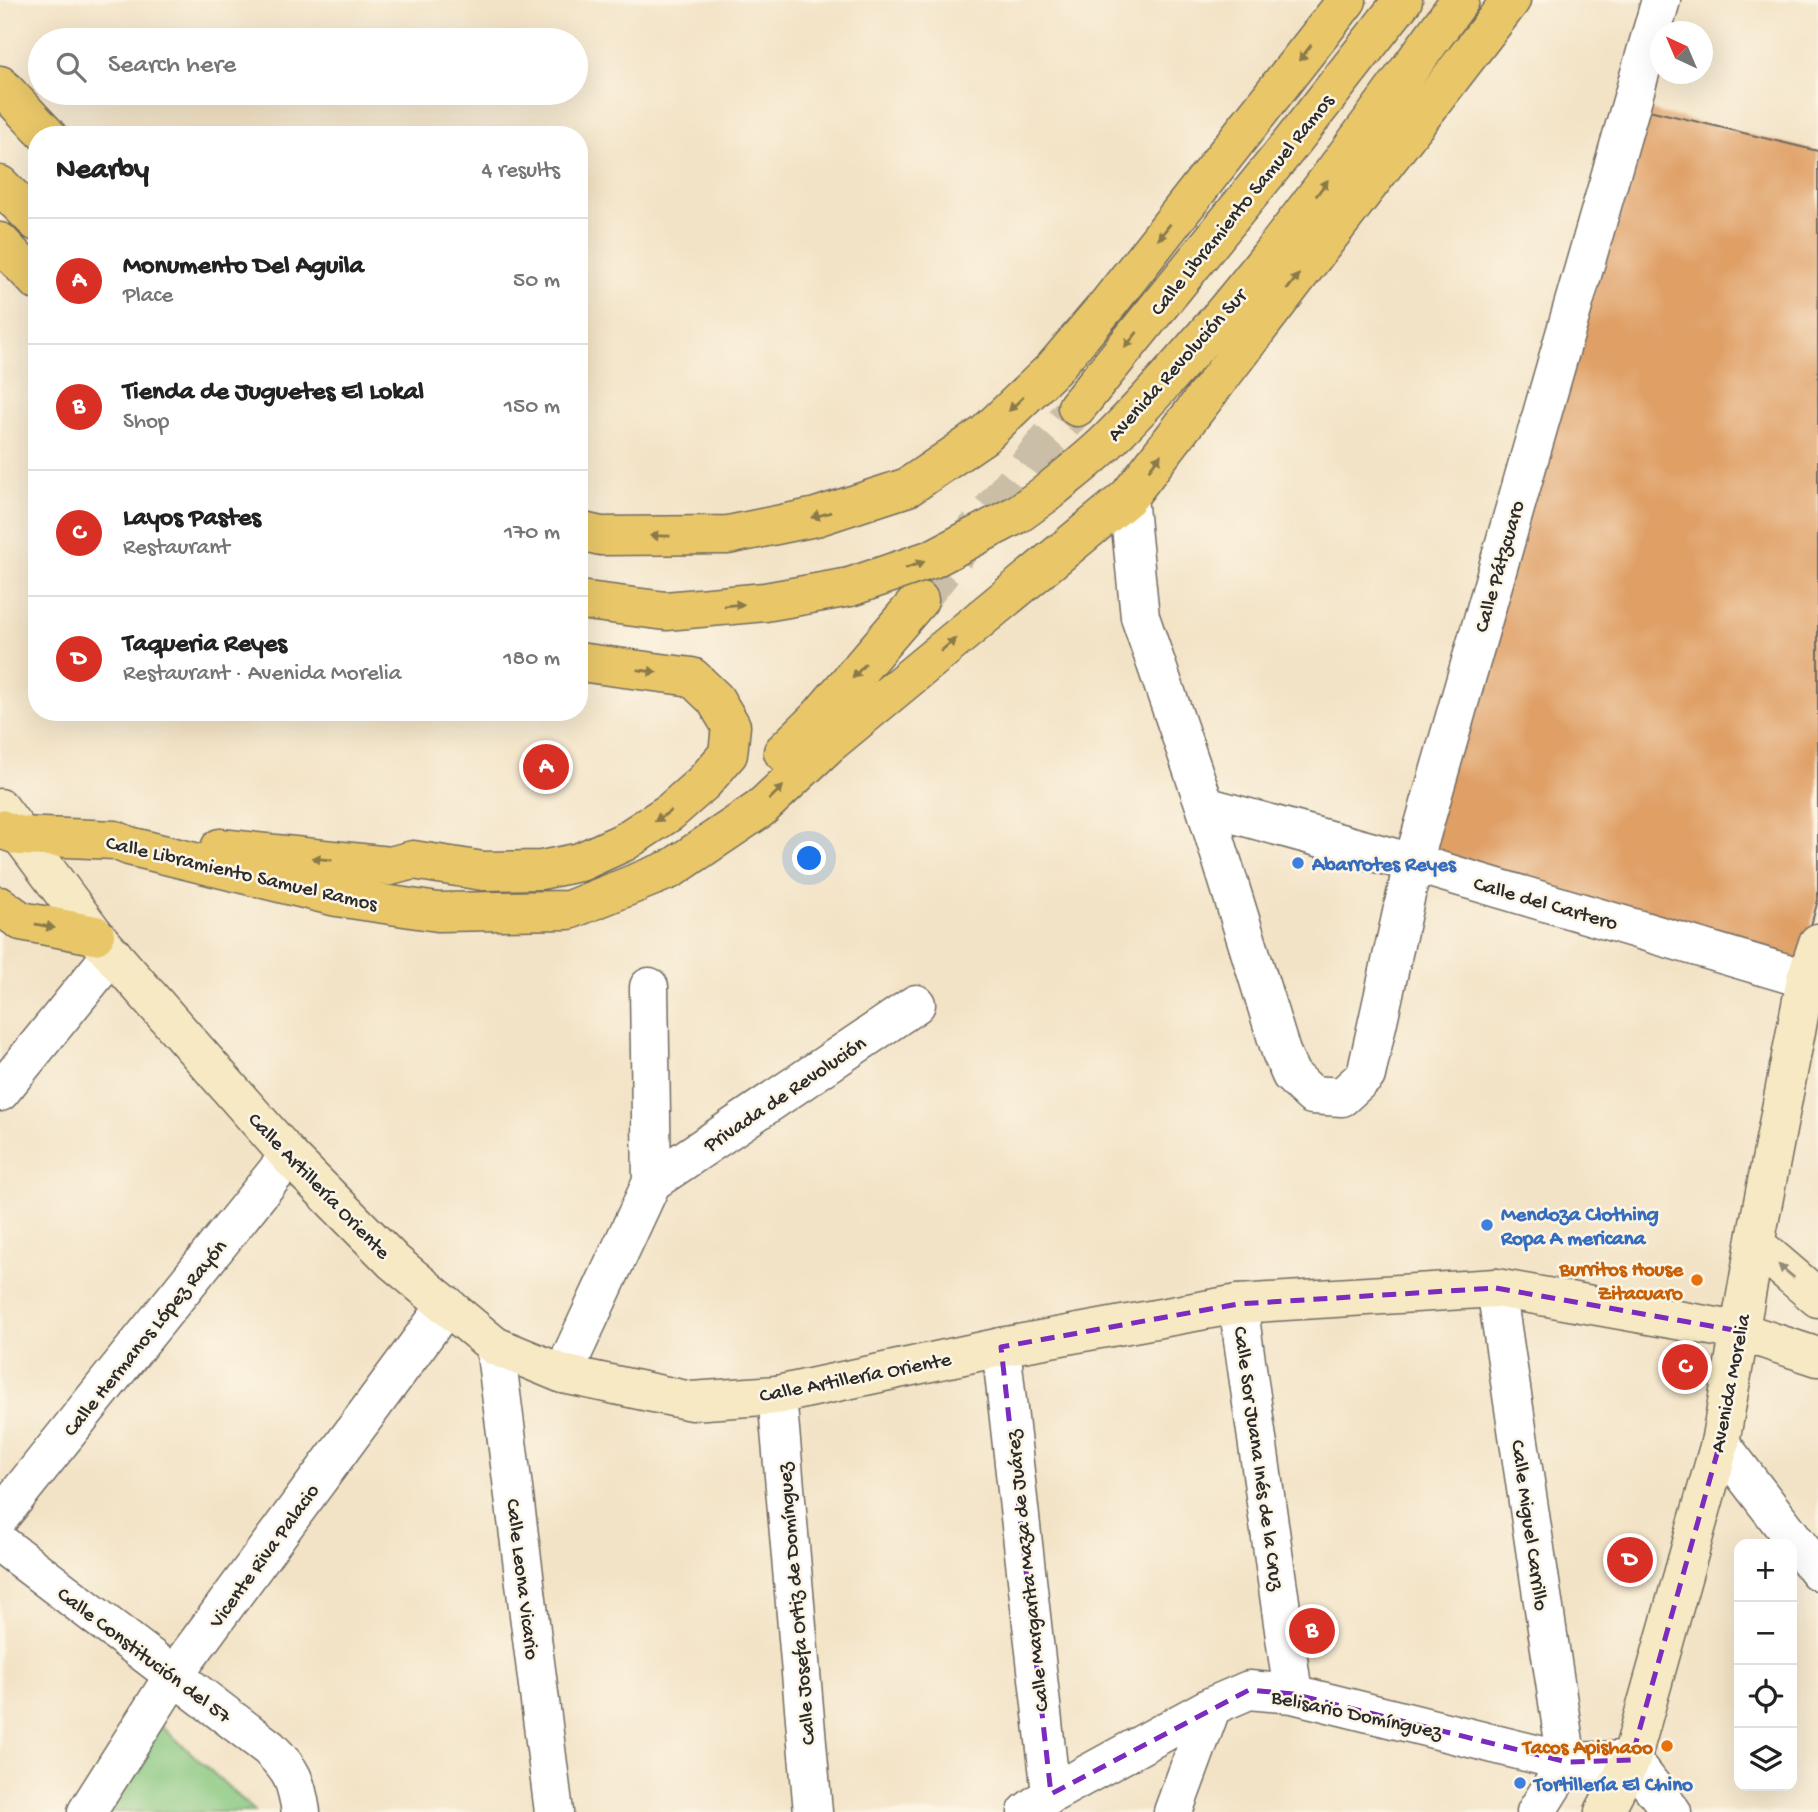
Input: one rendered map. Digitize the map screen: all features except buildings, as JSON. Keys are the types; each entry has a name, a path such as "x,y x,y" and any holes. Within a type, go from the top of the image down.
{"main road":[{"path":"588,533 601,536 728,535 816,517 908,487 984,435 1053,369 1109,303 1347,0"},
{"name":"Calle Libramiento Samuel Ramos","path":"1077,407 1292,142 1403,0"},
{"name":"Avenida Revolución Sur","path":"588,601 666,611 765,602 850,587 932,559 1018,514 1105,443 1159,388 1283,241 1460,0"},
{"path":"1128,497 1511,0"},
{"path":"0,85 39,126"},
{"path":"0,185 28,213"},
{"path":"0,242 28,272"},
{"name":"Calle Libramiento Samuel Ramos","path":"7,825 115,840 129,846 337,897 438,912 569,910 671,869 760,809 829,744 1128,497"},
{"name":"Calle Libramiento Samuel Ramos","path":"390,866 406,882 454,891 558,888 636,863 711,821 817,719 919,600"},
{"path":"115,840 130,839 390,866 413,860 483,871 541,870 580,862 624,842 670,812 704,782 728,754 731,726 715,699 692,677 588,663"},
{"path":"0,906 21,921 103,945"}],"street":[{"name":"Calle Pátzcuaro","path":"1205,806 1281,1052 1291,1075 1312,1095 1342,1097 1366,1075 1413,863 1661,0"},
{"path":"1128,497 1139,617 1205,806"},
{"name":"Calle del Cartero","path":"1205,806 1413,863 1806,979"},
{"name":"Calle Artillería Oriente","path":"7,825 103,945 289,1156 394,1262 495,1346 563,1374 691,1401 778,1395 1001,1347 1238,1304 1496,1287 1739,1331 1818,1357"},
{"name":"Avenida Morelia","path":"1604,1812 1631,1760 1720,1443 1806,979 1818,943"},
{"path":"0,1092 103,945"},
{"path":"563,1374 652,1182 649,987"},
{"name":"Privada de Revolución","path":"652,1182 916,1004"},
{"name":"Calle Hermanos López Rayón","path":"0,1517 289,1156"},
{"path":"1755,1244 1818,1298"},
{"name":"Calle Miguel Carrillo","path":"1496,1287 1567,1762"},
{"name":"Calle Sor Juana Inés de la Cruz","path":"1238,1304 1293,1694"},
{"name":"Vicente Riva Palacio","path":"87,1812 174,1675 447,1305"},
{"name":"Calle Leona Vicario","path":"495,1346 554,1812"},
{"name":"Calle Margarita Maza de Juárez","path":"1001,1347 1039,1803"},
{"name":"Calle Josefa Ortiz de Domínguez","path":"778,1395 813,1812"},
{"path":"1720,1443 1818,1570"},
{"name":"Calle Constitución del 57","path":"0,1543 269,1748 288,1768 298,1793 301,1812"},
{"name":"Belisario Domínguez","path":"1039,1803 1212,1706 1249,1690 1293,1694 1567,1762 1631,1760"},
{"path":"1173,1812 1212,1706"},
{"path":"1631,1760 1672,1812"},
{"path":"1536,1812 1567,1762"}],"highlighted area":[{"path":"1496,1288 1739,1331 1720,1443 1631,1760 1567,1762 1293,1694 1249,1690 1051,1794 1001,1347 1238,1304"}],"green space":[{"path":"157,1722 256,1812 91,1812"}],"tunnel":[{"path":"919,600 1077,407"}],"place":[{"name":"Monumento Del Aguila","path":"546,767"},
{"name":"Abarrotes Reyes","path":"1298,863"},
{"name":"Mendoza Clothing Ropa A mericana","path":"1487,1225"},
{"name":"Burritos House Zitacuaro","path":"1697,1280"},
{"name":"Layos Pastes","path":"1685,1367"},
{"name":"Taqueria Reyes","path":"1630,1560"},
{"name":"Tienda de Juguetes El Lokal","path":"1312,1631"},
{"name":"Tacos Apishaoo","path":"1667,1746"},
{"name":"Tortillería El Chino","path":"1520,1783"}]}
